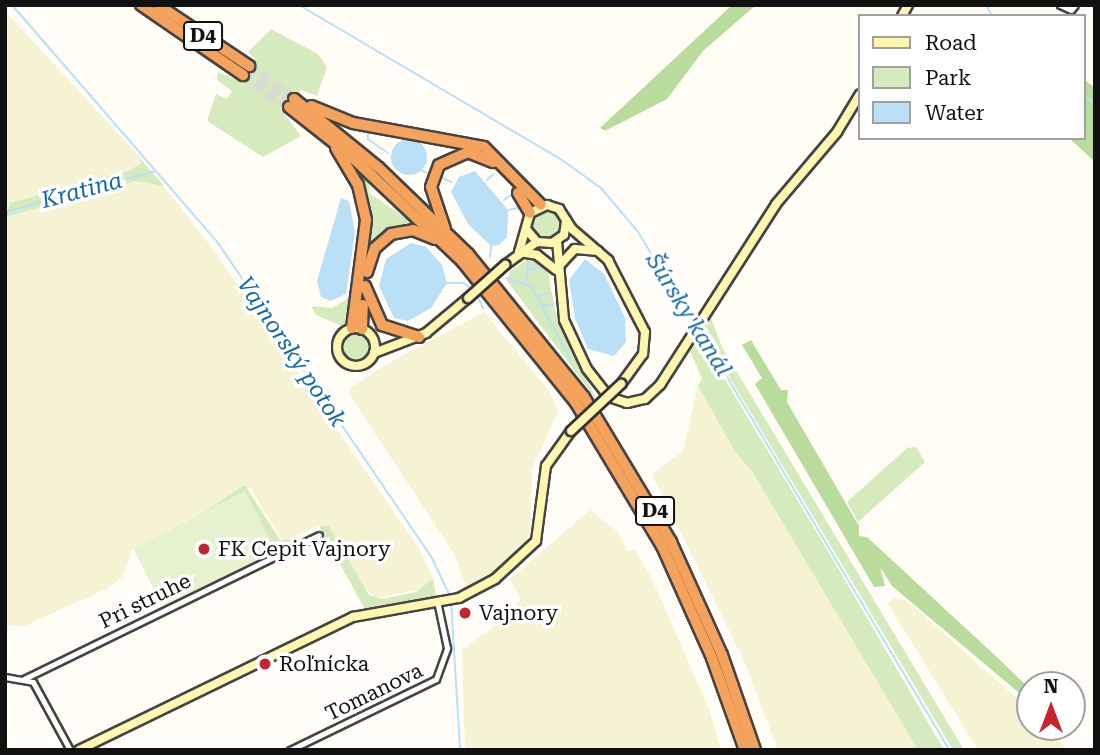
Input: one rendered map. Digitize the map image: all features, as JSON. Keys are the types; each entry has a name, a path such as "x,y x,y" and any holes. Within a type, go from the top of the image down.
{"highway":[{"name":"D4","path":"141,5 246,70 158,5"},
{"name":"D4","path":"292,103 445,244 546,360 627,482 689,603 745,750"},
{"name":"D4","path":"292,103 447,232 553,354 636,478 698,596 755,750"},
{"path":"292,103 353,123 484,148 541,205"},
{"path":"325,135 351,170 363,202 365,243 357,328"},
{"path":"447,232 431,187 439,165 456,154 492,161 530,214"},
{"path":"357,328 375,248 391,233 413,230 445,244"},
{"path":"365,286 382,325 397,334 419,337"}],"street":[{"path":"1060,5 1071,10 1075,5"},
{"path":"566,220 559,240 556,270 571,338 609,397 628,403 652,395 776,204 837,132 858,97"},
{"path":"79,750 354,617 449,600 495,579 531,550 541,530 546,467 571,431 621,384 643,354 645,332 637,309 601,252 581,239 554,206 541,205 530,214 519,252"},
{"path":"527,230 539,242 556,270"},
{"path":"397,344 374,341 357,328 337,344 343,361 361,366 374,353 419,337 519,252 539,242 581,239"},
{"path":"556,270 575,249 601,252"},
{"path":"519,252 537,255 556,270"},
{"path":"374,341 374,353"},
{"name":"Pri struhe","path":"24,679 318,534"},
{"name":"Tomanova","path":"290,750 436,679 447,648 449,600"},
{"path":"5,677 24,679 40,690 69,750"}],"shaded area":[{"path":"5,11 138,155 138,167 5,206"},
{"path":"136,181 164,186 209,244 420,550 433,579 426,588 375,598 353,574 331,530 321,525 283,541 250,487 133,548 122,577 106,589 24,626 5,626 5,217"},
{"path":"484,312 549,391 558,411 532,469 530,534 497,575 467,590 455,555 349,394 352,387 385,365"},
{"path":"698,386 734,450 753,473 918,750 778,750 745,663 652,474 683,451"},
{"path":"590,510 617,531 628,551 635,550 652,579 709,709 721,750 465,750 462,649 500,623 521,599 510,579"},
{"path":"893,598 906,600 1016,698 1016,741 1059,741 1067,750 978,750 888,604"}],"green space":[{"path":"732,5 756,5 703,51 667,99 605,131 600,128"},
{"path":"271,29 318,54 327,67 317,96 301,90 284,114 301,136 263,157 207,121 216,94 227,99 232,91 217,80 218,72 239,81 255,58 248,52"},
{"path":"1086,81 1095,88 1095,162 1071,140 1086,140"},
{"path":"138,156 164,186 136,181 5,217 10,203 130,170 140,164"},
{"path":"355,169 369,181 369,193 417,226 391,228 369,248 365,190"},
{"path":"548,209 554,210 562,218 562,230 554,238 548,239 542,238 534,230 533,224 534,218 542,210"},
{"path":"530,258 547,268 557,319 596,399 507,281 510,271"},
{"path":"352,296 344,327 316,315 311,306 332,308"},
{"path":"710,315 722,347 964,750 953,750 715,353 701,329"},
{"path":"356,332 367,336 371,347 367,358 356,362 345,358 341,347 345,336"},
{"path":"697,333 944,750 918,750 753,473 734,450 698,386 702,379 688,346"},
{"path":"751,340 781,390 788,390 787,402 859,526 859,536 867,537 1016,675 1016,690 892,586 880,567 885,586 874,587 755,384 762,378 742,345"},
{"path":"916,447 925,462 858,522 847,502 907,448"},
{"path":"245,485 280,540 298,538 275,551 245,492 197,516"},
{"name":"FK Cepit Vajnory","path":"245,491 275,551 162,606 133,548"},
{"path":"319,526 329,526 369,595 382,599 416,592 433,579 437,601 367,613"}],"water":[{"path":"409,139 421,145 427,157 421,169 409,175 397,169 391,157 397,145"},
{"path":"475,171 508,210 507,237 499,245 491,246 468,224 451,192 459,177"},
{"path":"341,198 349,201 355,232 346,294 330,301 321,297 317,281"},
{"path":"411,243 426,247 442,265 447,283 431,308 408,321 394,318 379,286 386,259"},
{"path":"585,259 604,274 625,318 626,342 614,356 588,349 575,318 569,280"}],"waterway":[{"name":"Vajnorský potok","path":"12,5 218,243 431,556 450,596"},
{"name":"Šúrsky kanál","path":"299,5 559,158 601,188 638,232 696,326"},
{"path":"986,5 991,14"},
{"path":"1086,97 1095,104"},
{"path":"368,131 368,139 388,153"},
{"path":"421,170 427,173"},
{"name":"Kratina","path":"5,212 156,171"},
{"path":"487,180 494,174"},
{"path":"440,177 452,182"},
{"path":"504,200 511,195"},
{"path":"508,210 518,208"},
{"path":"490,257 491,246"},
{"path":"527,281 528,262"},
{"path":"529,269 542,268"},
{"path":"506,278 531,286 571,360"},
{"path":"447,283 463,283 472,289"},
{"path":"476,293 483,308"},
{"path":"537,297 549,293"},
{"path":"542,305 552,304"},
{"name":"Šúrsky kanál","path":"699,330 949,750"},
{"name":"Vajnorský potok","path":"451,601 460,750"}],"tunnel":[{"path":"249,66 294,99"},
{"path":"243,75 289,107"}],"place":[{"name":"FK Cepit Vajnory","path":"204,549"},
{"name":"Vajnory","path":"465,613"},
{"name":"Roľnícka","path":"265,664"}]}
